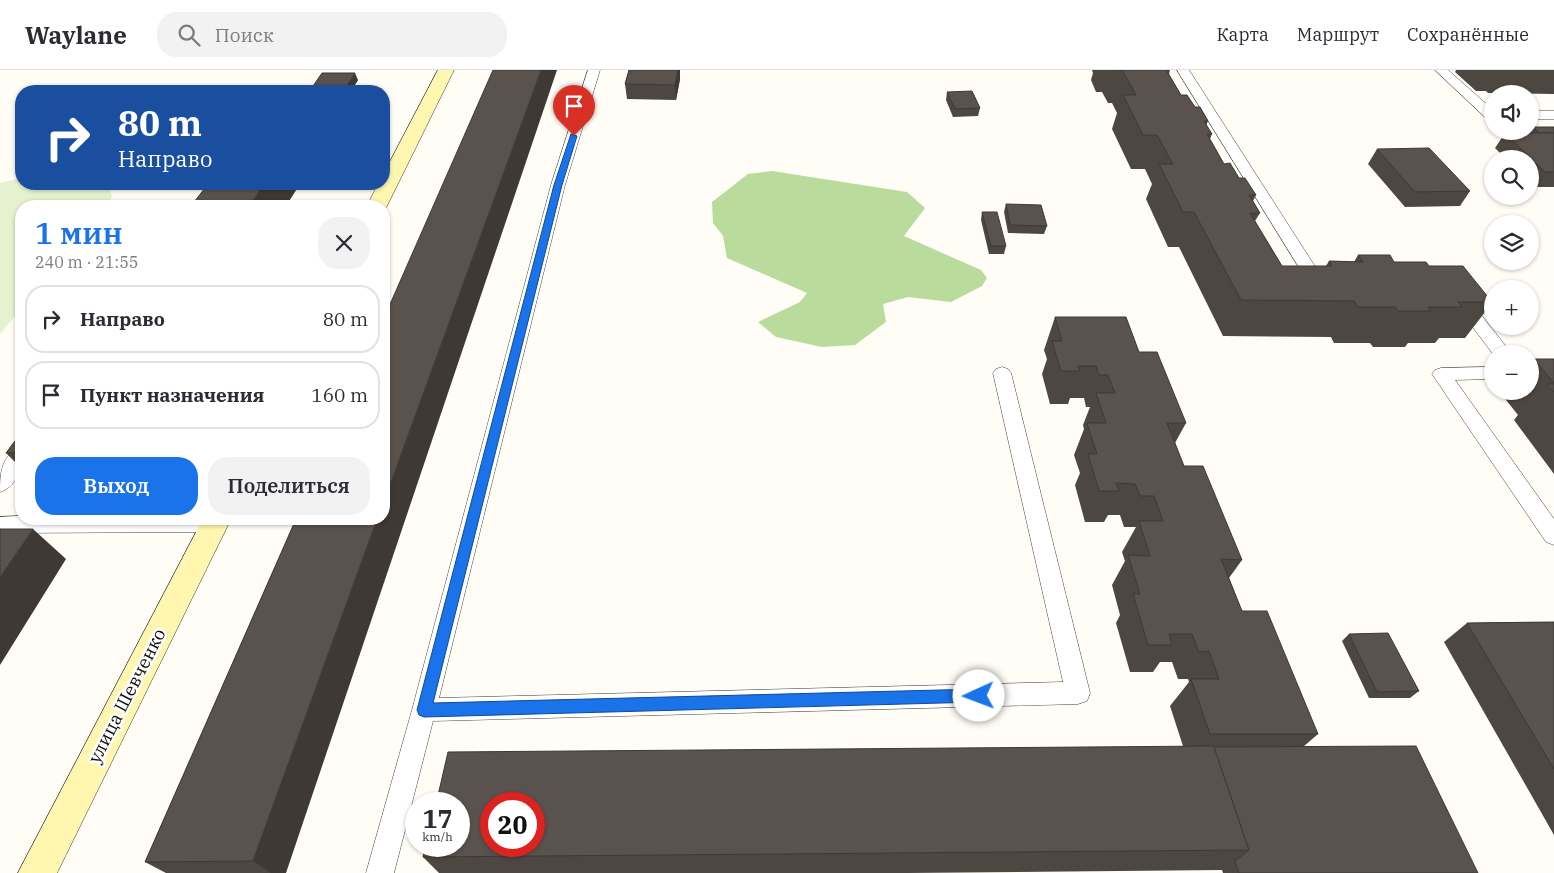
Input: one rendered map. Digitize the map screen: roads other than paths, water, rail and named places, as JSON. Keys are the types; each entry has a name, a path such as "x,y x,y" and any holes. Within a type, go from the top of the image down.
{"street":[{"path":"390,179 446,70"},
{"name":"улица Шевченко","path":"37,873 214,525"}],"lane":[{"path":"380,873 424,710 558,185 594,70"},
{"path":"1183,70 1311,272 1350,272"},
{"path":"1441,70 1484,109"},
{"path":"1539,115 1554,115"},
{"path":"1450,287 1496,345"},
{"path":"424,710 1078,693 1002,373"},
{"path":"1484,373 1441,374 1554,536"},
{"path":"0,484 15,463"},
{"path":"0,525 15,525"}]}
